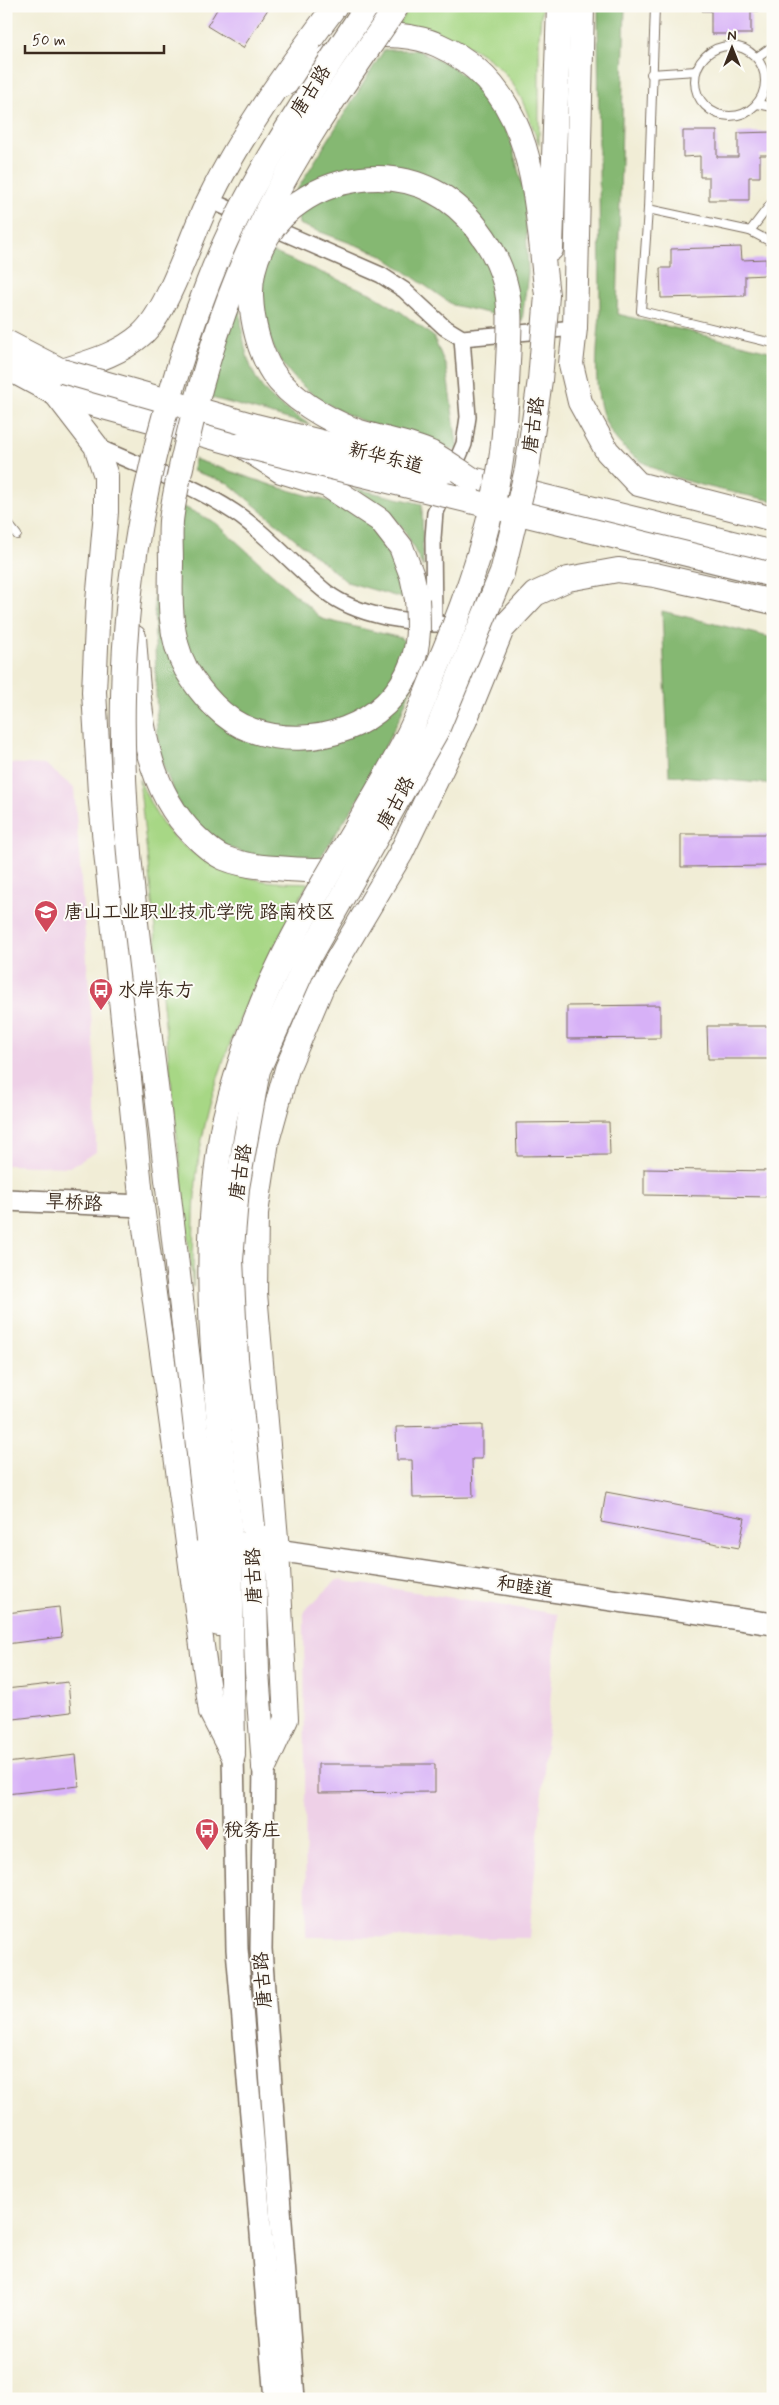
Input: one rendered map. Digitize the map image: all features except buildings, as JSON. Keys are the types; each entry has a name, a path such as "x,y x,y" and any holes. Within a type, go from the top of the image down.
{"main road":[{"path":"62,371 112,354 142,334 161,309 209,200 272,91 335,6"},
{"name":"唐古路","path":"220,1537 136,916 125,793 123,695 130,595 145,497 157,446 178,371 209,280 269,159 305,99 367,6"},
{"path":"241,445 281,471 326,485 352,500 380,520 401,547 412,576 417,599 418,631 412,663 386,703 359,725 339,733 314,738 272,736 249,730 224,714 206,697 185,667 175,636 171,610 171,521 202,376 235,282 268,210 323,115 397,6"},
{"name":"唐古路","path":"294,2399 261,1949 264,1767 257,1672 253,1527 236,1358 231,1260 237,1188 258,1070 307,960 437,730 502,573 527,470 540,380 554,218 556,44 559,6"},
{"path":"582,6 575,328 571,364 580,402 607,451 638,484 773,519"},
{"path":"272,91 360,38 398,35 426,40 458,54 482,72 497,89 520,130 532,178 547,295"},
{"path":"233,1754 220,1537 210,1299 210,1222 222,1129 247,1040 282,957 408,735 458,620 474,575 499,473 505,428 510,321 506,284 495,258 478,228 455,204 430,189 403,180 366,178 335,185 304,199 285,214 272,230 259,253 252,276 251,301 256,329 264,355 274,374 288,390 317,410 350,428 429,452 474,480"},
{"name":"新华东道","path":"6,342 62,371 255,426 773,553"},
{"name":"新华东道","path":"6,368 56,394 241,445 773,575"},
{"path":"56,394 96,446 106,476 106,512 98,602 94,692 100,793 142,1206 211,1712 233,1754"},
{"path":"264,1767 286,1719 277,1550 255,1293 256,1213 267,1141 287,1069 323,984 401,853 465,720 502,629 535,594 568,579 618,570 655,575 773,602"},
{"path":"130,595 139,702 148,754 163,792 180,822 201,842 223,858 255,867 294,870 345,868 401,853"},
{"name":"旱桥路","path":"6,1200 142,1206"},
{"name":"和睦道","path":"277,1550 773,1624"},
{"name":"唐古路","path":"233,1754 237,1950 275,2399"}],"street":[{"path":"209,200 381,276 404,290 444,327 462,338 575,328"},
{"path":"434,624 433,538 435,512 464,444 468,417 462,338"},
{"path":"96,446 206,496 235,512 327,593 356,609 434,624 502,629"}],"lane":[{"path":"655,6 651,74 648,210 641,311 773,343"},
{"path":"739,46 757,57 766,74 766,84 757,104 748,112 737,116 725,116 714,112 704,105 698,95 695,83 696,71 701,61 717,48 739,46"},
{"path":"757,57 773,46"},
{"path":"651,74 696,71"},
{"path":"757,104 773,107"},
{"path":"750,231 773,201"},
{"path":"648,210 750,231 773,243"},
{"path":"6,521 17,534"}],"shaded area":[{"name":"唐山工业职业技术学院 路南校区","path":"6,763 46,765 74,788 96,1079 96,1152 70,1167 6,1165"},
{"path":"337,1580 558,1614 529,1938 306,1937 304,1611"}],"green space":[{"path":"411,6 542,6 539,36 539,144 521,98 511,81 499,67 469,46 435,33 398,25"},
{"path":"598,6 625,6 617,314 773,352 773,501 702,485 677,478 654,468 633,456 617,440 605,420 598,394 596,368 600,315"},
{"path":"384,50 417,50 451,66 485,92 510,138 525,197 528,272 522,321 453,305 380,254 299,224 295,193"},
{"path":"270,251 370,293 401,312 434,337 446,367 458,451 368,423 339,410 313,394 291,374 274,349 264,317 260,291"},
{"path":"240,305 246,351 259,383 276,401 310,425 208,397 221,351"},
{"path":"194,459 274,486 335,503 369,522 393,563 405,599 347,582 228,483 193,471"},
{"path":"354,488 422,504 423,567 405,531 389,512"},
{"path":"172,501 216,523 322,619 401,638 421,661 400,717 359,798 318,861 256,857 209,840 186,821 162,763 157,735 154,594"},
{"path":"662,611 773,638 773,784 669,775"},
{"path":"139,779 155,812 167,830 187,849 199,857 224,869 251,878 270,882 308,883 275,944 245,1007 220,1072 210,1105 202,1139 197,1175 194,1213 193,1287"}],"place":[{"name":"唐山工业职业技术学院 路南校区","path":"46,933"},
{"name":"水岸东方","path":"101,1011"},
{"name":"税务庄","path":"207,1851"}]}
